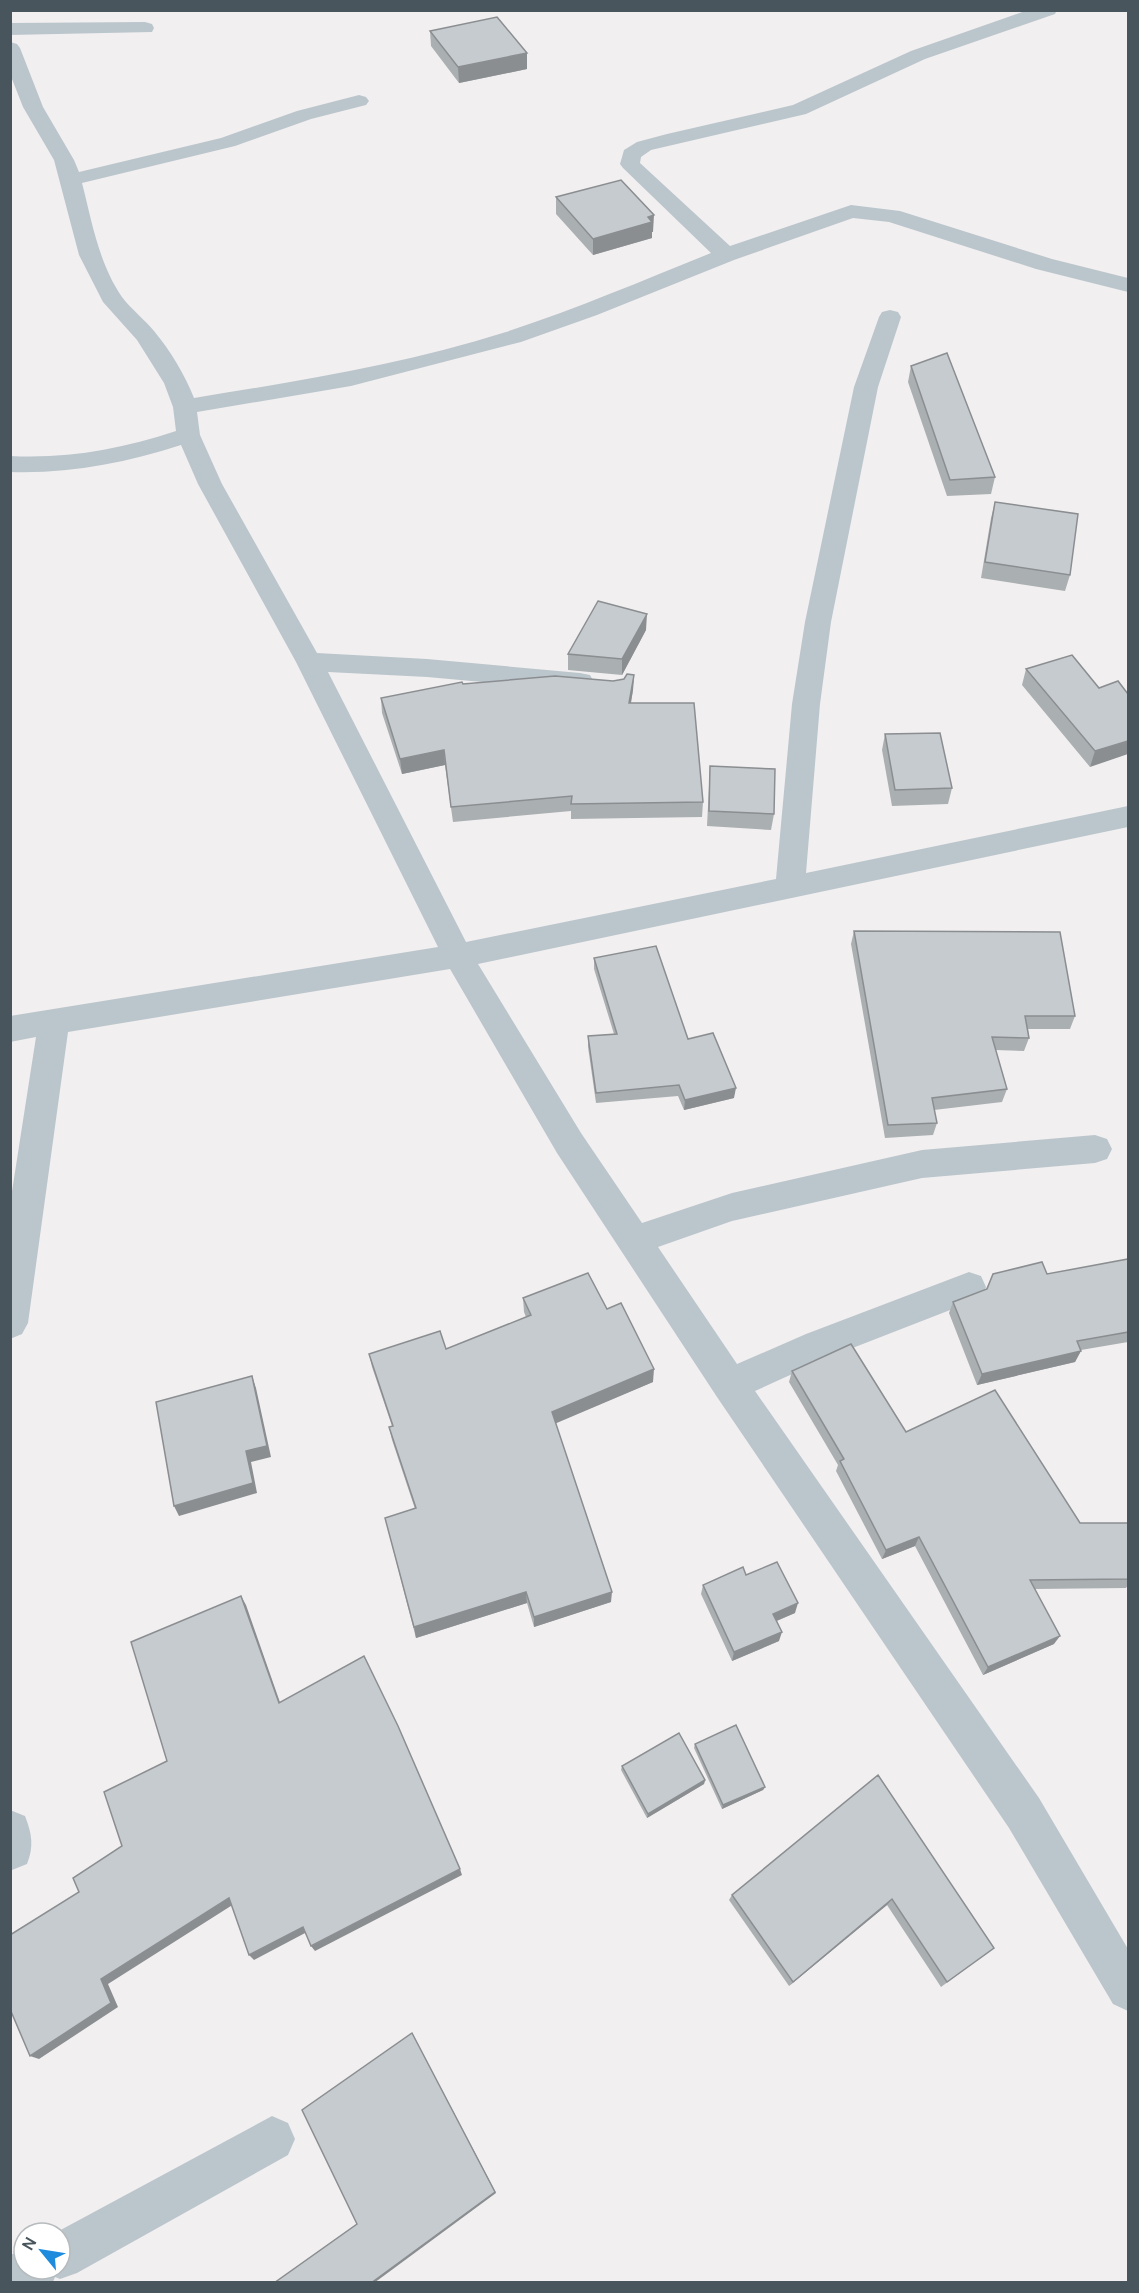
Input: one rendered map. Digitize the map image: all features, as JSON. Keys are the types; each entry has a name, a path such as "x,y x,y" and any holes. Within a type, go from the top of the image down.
{"street":[{"path":"726,255 630,164 631,154 644,146 674,138 799,110 1002,16 1048,10"},
{"path":"10,29 145,28"},
{"path":"10,48 33,107 64,160 90,255 102,282 114,302 146,336 166,364 226,514 309,662 458,956 568,1143 730,1385 1024,1813 1128,1989"},
{"path":"71,180 228,142 304,115 359,101"},
{"path":"10,464 57,465 119,457 187,421 513,337 589,310 726,255 851,211 892,216 1044,264 1128,285"},
{"path":"790,887 806,704 818,622 866,387 890,317"},
{"path":"309,662 427,668 603,684"},
{"path":"10,1029 458,956 1128,817"},
{"path":"10,1323 54,1021"},
{"path":"633,1240 732,1207 922,1164 1095,1149"},
{"path":"730,1385 819,1345 969,1287"},
{"path":"72,2249 272,2139"}],"building":[{"path":"497,17 527,53 458,67 430,31"},
{"path":"621,180 654,215 648,217 652,222 593,239 556,197"},
{"path":"947,353 995,477 950,480 911,366"},
{"path":"995,502 1078,514 1070,575 985,562"},
{"path":"598,601 647,614 622,659 568,654"},
{"path":"1072,655 1099,688 1118,681 1128,694 1128,741 1095,751 1026,669"},
{"path":"627,674 634,675 629,703 694,703 703,802 571,804 572,796 451,807 444,750 400,759 381,698 462,682 463,684 555,676 613,681 624,679"},
{"path":"940,733 952,788 895,790 885,734"},
{"path":"710,766 775,769 774,814 709,811"},
{"path":"854,931 1060,932 1075,1016 1025,1016 1029,1038 992,1037 1007,1089 932,1098 937,1123 888,1125"},
{"path":"656,946 688,1039 713,1033 736,1088 685,1100 679,1085 596,1093 588,1036 617,1034 594,958"},
{"path":"1128,1259 1128,1332 1077,1341 1081,1351 982,1374 953,1302 987,1289 993,1274 1042,1262 1047,1274"},
{"path":"588,1273 607,1309 621,1303 654,1369 552,1412 612,1592 534,1617 526,1592 414,1627 385,1518 416,1508 389,1427 393,1426 369,1354 440,1331 446,1349 531,1315 523,1298"},
{"path":"851,1344 906,1432 995,1390 1080,1523 1128,1523 1128,1579 1030,1580 1060,1636 988,1667 919,1537 886,1550 840,1461 844,1459 792,1371"},
{"path":"252,1376 267,1446 246,1451 253,1483 174,1506 156,1402"},
{"path":"777,1562 798,1603 773,1614 782,1632 734,1652 703,1585 743,1567 746,1575"},
{"path":"241,1596 279,1703 364,1656 398,1726 460,1869 311,1946 303,1927 249,1955 229,1898 101,1979 111,2003 30,2056 10,2009 10,1935 79,1892 73,1878 122,1846 104,1792 167,1761 131,1642"},
{"path":"736,1725 765,1787 723,1805 695,1744"},
{"path":"679,1733 705,1780 648,1814 622,1766"},
{"path":"878,1775 994,1948 947,1982 892,1899 793,1982 732,1895"},
{"path":"412,2033 495,2192 371,2283 274,2283 357,2224 302,2110"}]}
